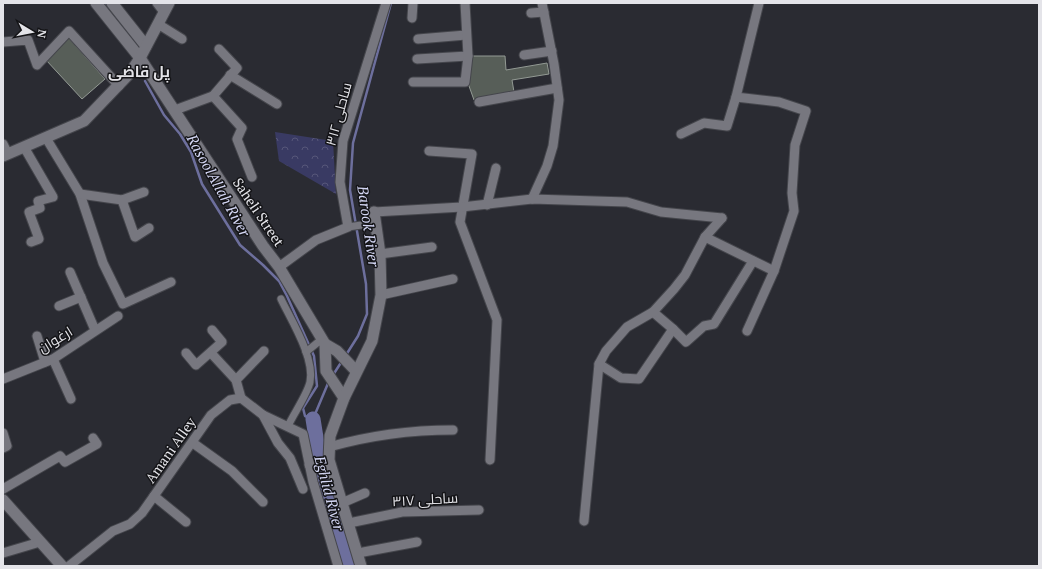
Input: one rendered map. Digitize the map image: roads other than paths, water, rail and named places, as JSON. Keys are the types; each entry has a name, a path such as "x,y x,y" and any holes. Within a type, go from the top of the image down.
{"street":[{"name":"Saheli Street","path":"96,3 140,58 175,110 253,231 279,267 323,342"},
{"path":"112,3 146,46"},
{"path":"5,151 24,147 84,121 119,86 140,58 166,7 157,3"},
{"name":"ساحلی ۳۱۲","path":"348,227 340,182 343,141 386,3"},
{"path":"412,18 413,3"},
{"path":"413,82 465,82 468,56 465,3"},
{"path":"681,134 704,123 727,126 736,97 759,3"},
{"path":"531,13 543,8 552,51 558,100 553,146 547,166 532,199"},
{"path":"158,24 182,39"},
{"path":"3,42 28,40 37,65 69,31 119,86"},
{"path":"418,39 466,35"},
{"path":"175,110 213,96 237,68 219,49"},
{"path":"524,55 552,51"},
{"path":"417,59 468,56"},
{"path":"230,76 277,104"},
{"path":"479,102 557,88"},
{"path":"213,96 242,128 237,139 252,177"},
{"path":"736,97 779,102 806,111 795,145 792,193 794,211 774,271 747,330"},
{"path":"46,138 80,194 103,263 123,304 171,282"},
{"path":"24,147 53,197 38,201 40,208 29,212 39,239 31,242"},
{"path":"428,151 472,154 460,222 497,320 490,460"},
{"path":"487,205 496,168"},
{"path":"80,194 122,200 144,192"},
{"path":"279,267 316,240 375,218 532,199 627,202 661,212 722,218 705,237 685,275 654,312 627,327 606,351 599,364 584,521"},
{"path":"122,200 135,237 149,228"},
{"path":"361,566 349,523 326,460 330,436 353,368 372,341 381,295 380,254 375,218"},
{"path":"705,237 774,271"},
{"path":"380,254 432,247"},
{"path":"654,312 673,328 686,342 704,326 714,324 753,261"},
{"path":"70,272 95,330"},
{"path":"381,295 453,279"},
{"path":"59,306 81,296"},
{"path":"281,299 306,352 311,372 310,382 288,426"},
{"name":"ارغوان","path":"3,379 49,361 118,316"},
{"path":"599,364 621,378 639,379 673,328"},
{"path":"186,353 196,365 211,353 222,342 212,330"},
{"path":"37,336 49,361 71,399"},
{"path":"323,342 340,354 353,368"},
{"path":"306,352 323,342"},
{"path":"323,342 326,371 344,398"},
{"path":"236,380 264,350"},
{"path":"211,353 236,380 241,398 263,415 303,434 338,566"},
{"name":"Amani Alley","path":"69,566 113,531 130,524 142,513 211,415 230,400 241,398"},
{"path":"263,415 278,443 290,458 303,489"},
{"path":"329,447 363,437 414,430 453,430"},
{"path":"3,433 7,446 3,448"},
{"path":"3,489 60,456 65,462 97,444 94,438"},
{"path":"193,442 232,471 263,502"},
{"path":"311,465 326,460"},
{"path":"342,503 365,493"},
{"path":"154,496 186,522"},
{"path":"3,500 62,566"},
{"name":"ساحلی ۳۱۷","path":"349,523 402,512 479,510"},
{"path":"3,553 40,542"},
{"path":"358,553 417,542"}],"waterway":[{"name":"RasoolAllah River","path":"103,3 135,42"},
{"name":"Barook River","path":"346,355 358,336 367,314 366,284 350,190 353,143 391,3"},
{"name":"RasoolAllah River","path":"145,81 164,115 180,134 191,152 202,184 240,245 279,281 287,296 314,356 317,386 303,408 305,416 313,419 329,381"},
{"name":"Barook River","path":"333,375 342,361"},
{"name":"Eghlid River","path":"313,419 322,475 351,566"}],"district":[{"name":"پل قاضی","path":"139,71"}]}
